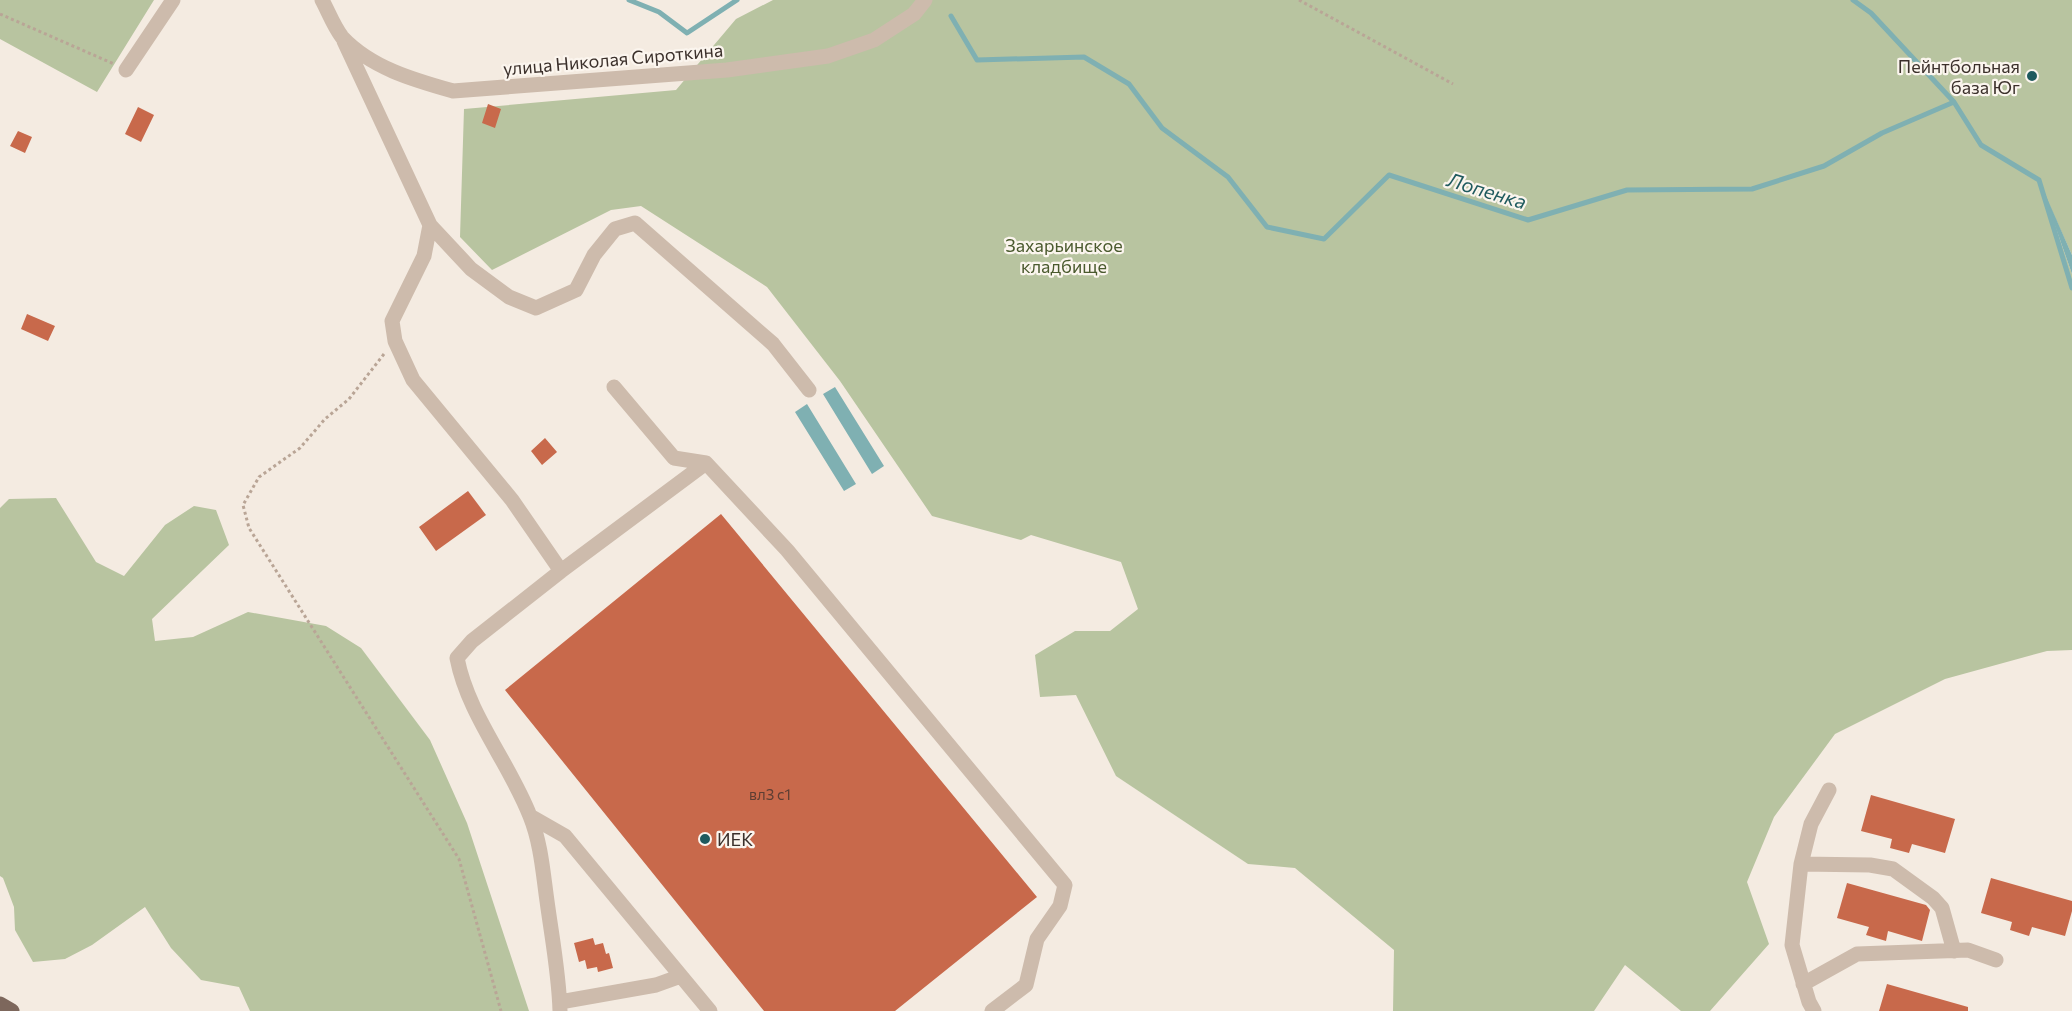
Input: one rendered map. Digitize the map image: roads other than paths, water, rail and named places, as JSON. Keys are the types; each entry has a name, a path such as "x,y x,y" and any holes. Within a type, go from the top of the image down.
{"main road":[{"path":"0,1004 12,1011"}],"street":[{"path":"126,70 173,0"},
{"name":"улица Николая Сироткина","path":"322,0 341,36 369,60 411,80 453,91 727,70 828,56 874,40 914,14 925,0"},
{"path":"341,36 430,225 471,269 509,297 536,308 576,290 594,255 615,229 636,223 774,344 809,390"},
{"path":"430,225 424,256 392,321 394,341 413,380 512,500 561,571"},
{"path":"614,387 674,458 706,463 787,550 1065,885 1060,906 1037,939 1026,985 992,1011"},
{"path":"681,976 656,985 560,1007 540,849 530,816 475,708 460,674 457,658 472,641 561,571 706,463"},
{"path":"1815,1011 1803,984 1792,945 1801,864 1811,824 1829,790"},
{"path":"530,816 565,837 711,1011"},
{"path":"1801,864 1870,865 1893,869 1933,898 1942,908 1954,951"},
{"path":"1803,984 1857,954 1968,950 1996,960"}],"water":[{"path":"2039,180 2072,255 2072,274"},
{"path":"835,387 884,466 872,474 823,394"},
{"path":"807,404 856,484 844,491 795,412"}],"waterway":[{"name":"Лопенка","path":"629,0 659,12 687,33 737,0"},
{"name":"Лопенка","path":"1853,0 1871,13 1954,102 1981,145 2039,180 2072,288"},
{"name":"Лопенка","path":"951,16 977,60 1084,57 1129,84 1162,128 1228,177 1267,227 1324,239 1389,175 1528,220 1627,190 1752,189 1824,166 1882,133 1954,102"}],"place":[{"name":"Пейнтбольная база Юг","path":"2032,76"},
{"name":"ИЕК","path":"705,839"}],"park label":[{"name":"Захарьинское кладбище","path":"1064,255"}]}
